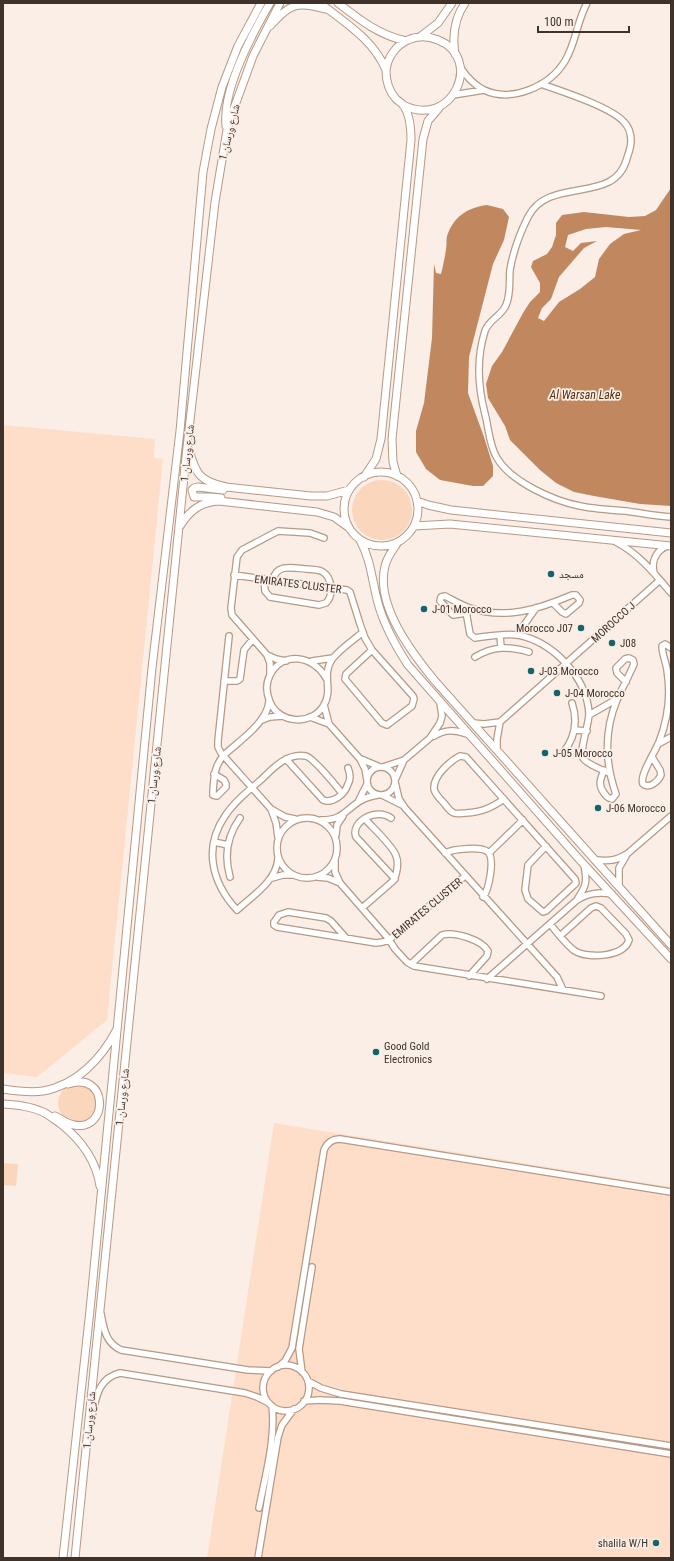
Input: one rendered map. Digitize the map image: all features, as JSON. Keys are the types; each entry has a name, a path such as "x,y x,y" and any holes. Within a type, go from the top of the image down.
{"street":[{"path":"227,130 227,105 234,83 253,34 270,3"},
{"name":"شارع ورسان 1","path":"75,1558 187,447 213,214 227,130 246,74 264,32 280,3"},
{"path":"320,3 366,39 378,53 386,70 388,86 397,100 403,105 415,110 428,110 440,106"},
{"path":"339,3 379,32 406,40 427,37 440,40 455,54"},
{"path":"420,37 430,31 438,23 452,3"},
{"path":"464,3 456,20 454,31 453,43 455,54 460,67 473,82 484,90"},
{"path":"453,95 484,90 497,93 510,93 529,90 541,84 554,75 566,60 587,3"},
{"name":"شارع ورسان 1","path":"63,1558 119,1025 150,691 180,431 203,172 211,129 222,87 238,46 260,4"},
{"path":"264,32 287,9 296,5 308,4 329,10"},
{"path":"386,70 392,52 406,40"},
{"path":"397,476 393,462 392,439 423,139 428,121 440,106 453,95 459,84 460,67"},
{"path":"541,84 575,96 618,117 627,126 631,142 624,168 614,179 599,186 547,198 536,206 529,216 512,260 507,302 502,312 492,319 487,326 480,348 478,367 480,387 493,449 501,464 515,476 531,487 551,497 581,506 671,517"},
{"path":"364,476 376,459 381,439 411,140 409,122 403,105"},
{"path":"187,447 195,469 204,480 214,484 226,487 319,496 334,495 349,490"},
{"path":"348,527 344,514 344,505 349,490 364,476 378,472 388,473 397,476 410,486 417,500 417,516 414,526 409,534 398,542 387,546 376,546 360,540"},
{"path":"230,502 215,497 194,497 192,490 198,487 222,490 245,489"},
{"path":"417,500 428,505 451,510 671,533"},
{"path":"180,526 190,512 199,506 214,502 230,502 317,512 334,517 348,527 360,540 368,558 378,605 390,636 408,665 584,865 671,959"},
{"path":"414,526 450,524 669,546"},
{"path":"324,538 304,533 281,531 274,532 240,552 237,557 234,575 231,608 232,615 267,655 286,661 302,659 309,661 316,665 326,678"},
{"path":"614,541 632,552 671,593"},
{"path":"398,542 388,558 383,578 385,591 394,619 404,640 417,658 473,723 669,943"},
{"path":"654,574 653,565 655,557 660,550 669,546"},
{"path":"264,579 265,591 270,597 319,605 324,604 330,597 331,588 327,577 319,570 285,567 277,571 273,580"},
{"name":"EMIRATES CLUSTER","path":"234,575 347,590 352,593 363,632"},
{"name":"MOROCCO J","path":"500,722 660,580"},
{"path":"466,613 452,615 440,599 442,596 445,596 465,606 500,614 522,612 553,603"},
{"path":"465,606 470,634 472,637 516,635 532,640 546,647 566,664 582,687 587,701 589,715 587,731 581,752 582,757 585,761 606,772 611,720 617,700 626,682"},
{"path":"516,635 536,608"},
{"path":"267,655 270,667 270,676 267,688 269,700 274,710 283,716 294,720 310,717 324,705 328,692 326,678 327,670 333,658 363,632 372,650 414,699 412,706 387,725 382,723 345,679 346,674 372,650"},
{"path":"500,635 501,647"},
{"path":"229,636 218,747 271,809 285,817 295,820"},
{"path":"224,681 237,681 240,679 244,650 253,639"},
{"path":"652,757 660,770 661,775 650,786 646,786 642,783 642,779 652,757 658,744 668,710 669,670 662,646 665,644 671,648"},
{"path":"475,657 501,647 529,652"},
{"path":"309,661 321,661 333,658"},
{"path":"270,676 277,667 286,661"},
{"path":"262,720 267,711 269,700"},
{"path":"589,715 617,700"},
{"path":"358,802 371,771 404,760 430,738 440,723 442,716 440,703"},
{"path":"563,753 569,745 575,730 576,719 572,703"},
{"path":"324,705 329,724 360,759 365,769 367,782 371,792 380,795"},
{"path":"214,774 218,762 224,755 262,720 270,716 283,716"},
{"path":"310,717 329,724"},
{"path":"473,723 484,724 500,722 497,738 497,750"},
{"path":"430,738 448,730 456,730 468,734"},
{"path":"575,730 587,731"},
{"path":"658,744 671,737"},
{"path":"271,809 276,823 278,838 277,867 272,878 237,910 223,893 216,878 212,860 214,842 218,828 225,816 252,788 286,759 302,756 310,758 342,793"},
{"path":"504,799 491,808 482,811 456,813 452,812 437,795 434,790 434,782 450,764 459,757 466,757 504,799 523,820 546,846 576,881 574,885 546,911 543,912 528,899 525,890 528,864 546,846"},
{"path":"286,759 323,800 332,801 342,793 348,784 350,773 348,768"},
{"path":"360,759 370,764 386,768 392,773 395,781"},
{"path":"278,838 285,827 295,820 308,817 321,820 332,819 343,815 358,802 389,792 404,760"},
{"name":"EMIRATES CLUSTER","path":"395,781 397,794 402,805 483,897 557,977 563,990"},
{"name":"EMIRATES CLUSTER","path":"380,795 402,805"},
{"path":"391,818 378,813 369,816 356,827 355,835 395,879"},
{"name":"EMIRATES CLUSTER","path":"343,815 337,826 336,837 338,849 335,861 335,872 340,883 395,949 410,964"},
{"path":"595,860 614,861 627,854 671,816"},
{"path":"230,877 227,860 228,845 232,831 240,818"},
{"path":"362,908 395,879 397,860 396,854 365,818"},
{"path":"321,820 330,827 336,837"},
{"path":"488,853 523,820"},
{"path":"214,842 228,845"},
{"path":"445,853 460,849 483,850 488,853 491,858 490,882 489,888 483,897"},
{"path":"619,886 619,868 627,854"},
{"path":"278,858 288,871 294,875"},
{"path":"316,877 327,871 335,861"},
{"path":"577,900 586,882 584,865"},
{"path":"272,878 283,875 294,875 308,878 328,878 340,883"},
{"name":"EMIRATES CLUSTER","path":"389,940 465,876"},
{"path":"487,979 577,900 585,895 594,893 612,894"},
{"path":"550,924 560,936 576,952 605,956 626,946 629,940 626,934 601,908 596,906 591,908 560,936"},
{"path":"346,938 331,921 326,918 288,912 279,915 274,922 274,925 277,927 376,943 389,940"},
{"path":"645,930 652,933 663,944 669,943"},
{"path":"410,964 442,935 446,934 458,936 477,941 488,951 487,956 469,976"},
{"path":"410,964 469,976 601,996"},
{"path":"44,1091 68,1081 88,1068 106,1048 119,1025"},
{"path":"3,1089 29,1092 44,1091 75,1082 81,1082 97,1091 100,1103 97,1115 88,1124 82,1125 69,1124 56,1116 26,1107 3,1104"},
{"path":"44,1112 74,1136 86,1149 96,1170 101,1197"},
{"path":"260,1508 273,1434 274,1420 271,1405 265,1398 263,1387 264,1381 271,1371 278,1367 288,1357 293,1344 324,1150 327,1144 333,1140 340,1139 671,1192"},
{"path":"302,1372 299,1348 312,1267"},
{"path":"100,1308 106,1335 110,1342 121,1350 248,1370 271,1371"},
{"path":"278,1367 288,1365 298,1369 308,1381 321,1388 336,1393 671,1446"},
{"path":"89,1430 99,1388 106,1380 120,1373 245,1393 257,1397 283,1410 294,1409"},
{"path":"258,1558 278,1437 282,1425 294,1409 304,1401 308,1392 308,1381"},
{"path":"336,1393 336,1400"},
{"path":"304,1401 336,1400 671,1454"}],"shaded area":[{"path":"3,425 155,439 154,458 163,459 107,1020 37,1077 3,1073"},
{"path":"376,480 388,480 404,488 410,498 412,510 410,522 404,532 388,540 376,540 360,532 352,516 352,504 360,488"},
{"path":"73,1084 81,1084 88,1087 93,1092 96,1103 93,1114 88,1119 81,1122 73,1122 66,1119 61,1114 58,1107 58,1099 61,1092 66,1087"},
{"path":"274,1123 671,1187 671,1558 207,1558"},
{"path":"3,1163 18,1164 16,1186 3,1185"}],"water":[{"name":"Al Warsan Lake","path":"671,188 671,506 640,504 574,492 556,483 540,470 510,440 505,426 488,398 486,384 492,366 502,352 523,313 530,302 540,292 540,283 531,267 533,261 547,254 552,247 556,235 556,223 562,215 584,212 629,217 645,216 656,210","holes":["606,227 641,230 624,234 610,244 599,259 595,277 580,289 559,302 544,321 538,318 542,308 551,299 559,277 584,248 597,241 581,243 573,251 565,247 568,235 586,229"]},
{"path":"487,205 503,209 509,217 504,240 493,264 469,357 468,393 493,466 493,476 483,486 473,486 440,480 426,469 416,452 416,431 424,403 432,338 434,264 436,273 441,274 446,252 447,236 457,218 473,208"}],"place":[{"name":"مسجد","path":"551,574"},
{"name":"J-01 Morocco","path":"424,609"},
{"name":"Morocco J07","path":"581,628"},
{"name":"J08","path":"612,643"},
{"name":"J-03 Morocco","path":"531,671"},
{"name":"J-04 Morocco","path":"557,693"},
{"name":"J-05 Morocco","path":"545,753"},
{"name":"J-06 Morocco","path":"598,808"},
{"name":"Good Gold Electronics","path":"376,1052"},
{"name":"shalila W/H","path":"656,1543"}]}
